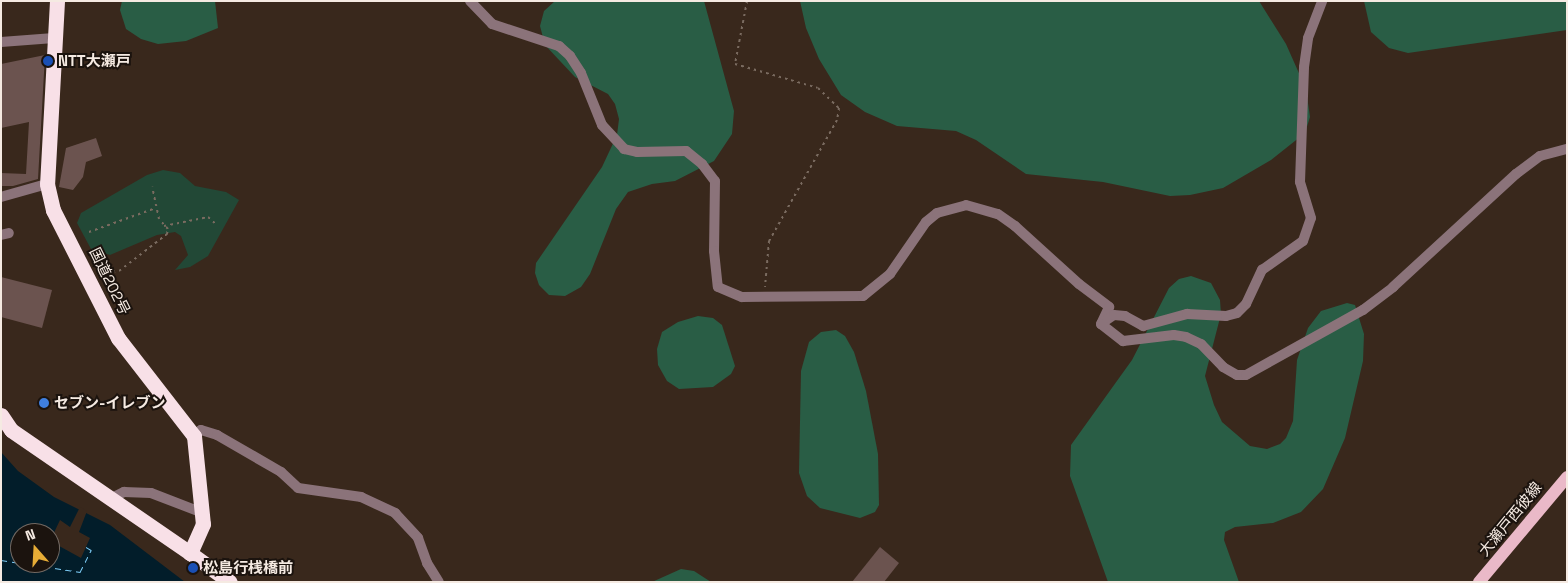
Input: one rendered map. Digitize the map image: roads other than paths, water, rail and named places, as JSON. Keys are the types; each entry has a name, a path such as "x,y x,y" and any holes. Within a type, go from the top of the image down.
{"highway":[{"name":"国道202号","path":"56,1 47,184 54,210 118,338 194,436"},
{"path":"1,415 11,430 230,582"},
{"path":"190,553 203,524 194,436"}],"main road":[{"name":"大瀬戸西彼線","path":"1480,582 1567,477"}],"street":[{"path":"470,1 492,24 559,46 570,56 581,73 602,125 624,149 637,152 686,151 702,164 715,182 714,251 718,287 742,297 863,296 890,274 926,222 937,213 966,205 998,214 1015,226 1079,284 1109,308 1101,324"},
{"path":"1101,324 1114,315 1125,316 1142,326 1187,314 1226,316 1237,313 1246,304 1262,270 1303,241 1311,218 1300,182 1304,67 1308,38 1322,1"},
{"path":"1,42 54,38"},
{"path":"1101,324 1123,342 1174,335 1186,337 1201,344 1223,367 1237,375 1246,375 1363,310 1393,287 1516,174 1540,156 1567,149"},
{"path":"1,198 47,184"},
{"path":"194,436 201,430 217,435 281,472 298,488 361,497 395,513 418,538 427,563 439,582"},
{"path":"110,499 124,492 151,493 203,513"}],"water":[{"path":"1,452 18,471 54,497 110,525 185,582 1,582"}],"place":[{"name":"NTT大瀬戸","path":"48,61"},
{"name":"セブン-イレブン","path":"44,403"},
{"name":"松島行桟橋前","path":"193,568"}]}
